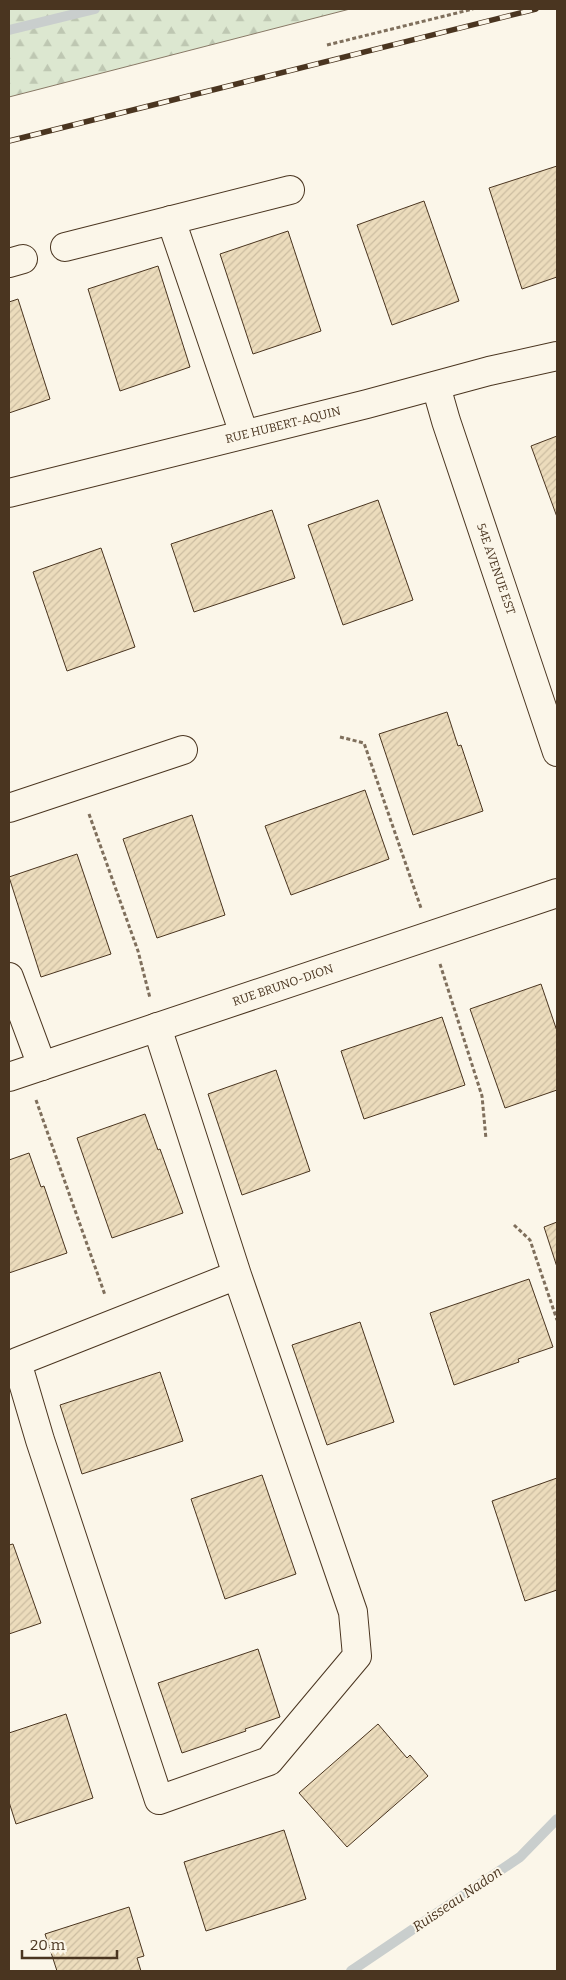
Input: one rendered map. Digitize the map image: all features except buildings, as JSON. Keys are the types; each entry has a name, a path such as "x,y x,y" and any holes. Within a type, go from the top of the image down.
{"street":[{"path":"65,247 290,190"},
{"path":"171,220 244,434"},
{"name":"RUE HUBERT-AQUIN","path":"9,493 489,371 557,356"},
{"name":"54E AVENUE EST","path":"436,386 557,752"},
{"path":"9,808 183,750"},
{"name":"RUE BRUNO-DION","path":"26,1071 557,893"},
{"path":"9,977 26,1071"},
{"path":"157,1027 237,1276 353,1612 358,1656 269,1761 159,1800 40,1440 17,1362 237,1276"}],"path":[{"path":"327,45 473,9"},
{"path":"78,784 138,951 157,1027"},
{"path":"26,1071 115,1324"},
{"path":"514,1224 530,1240 557,1320"}],"green space":[{"path":"9,9 350,9 9,97"}],"waterway":[{"path":"9,30 95,9"},
{"name":"Ruisseau Nadon","path":"351,1971 520,1857 557,1819"}],"railway":[{"path":"9,141 536,9"}]}
